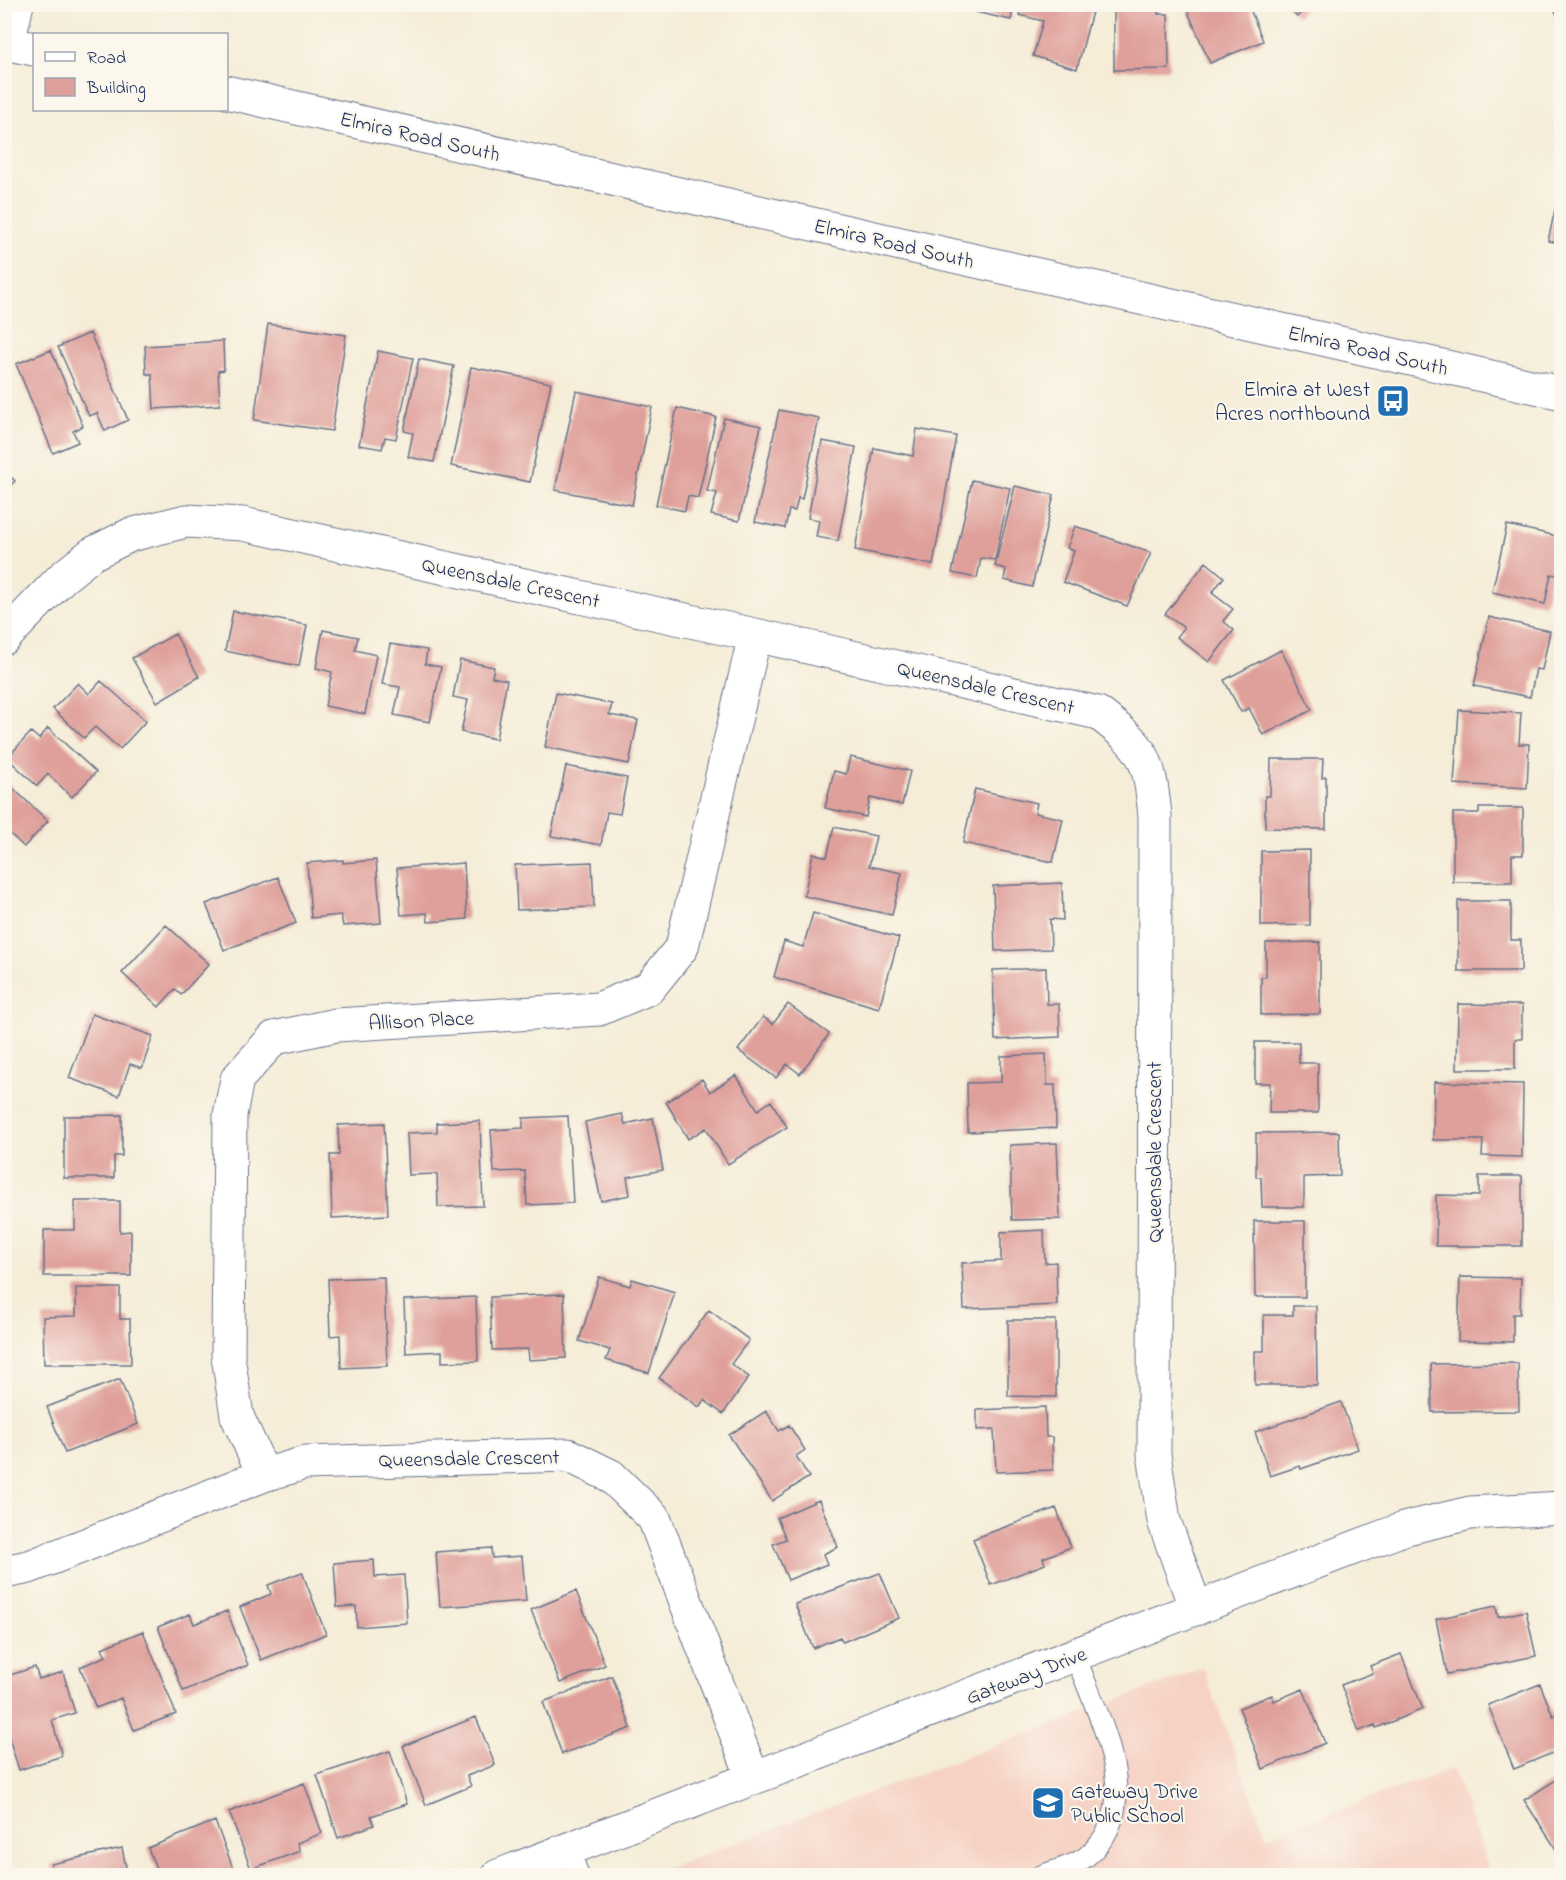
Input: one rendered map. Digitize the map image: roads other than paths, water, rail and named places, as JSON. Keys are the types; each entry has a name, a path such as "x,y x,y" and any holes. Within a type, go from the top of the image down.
{"street":[{"path":"16,45 17,4"},
{"name":"Elmira Road South","path":"228,92 1562,393"},
{"name":"Queensdale Crescent","path":"4,638 62,578 92,554 130,535 186,521 243,524 755,634 1098,713 1134,741 1150,774 1155,816 1154,1454 1164,1521 1196,1609"},
{"name":"Allison Place","path":"264,1475 237,1416 228,1356 230,1115 237,1079 274,1038 336,1025 599,1009 649,988 682,947 755,634"},
{"name":"Queensdale Crescent","path":"4,1572 29,1567 264,1475 305,1463 568,1455 611,1476 654,1518 753,1778"},
{"name":"Gateway Drive","path":"498,1875 574,1862 753,1778 1076,1657 1403,1529 1470,1513 1562,1508"}],"lane":[{"path":"1040,1875 1086,1857 1116,1814 1118,1788 1114,1763 1076,1657"}],"place":[{"name":"Elmira at West Acres northbound","path":"1393,401"},
{"name":"Gateway Drive Public School","path":"1048,1803"}]}
